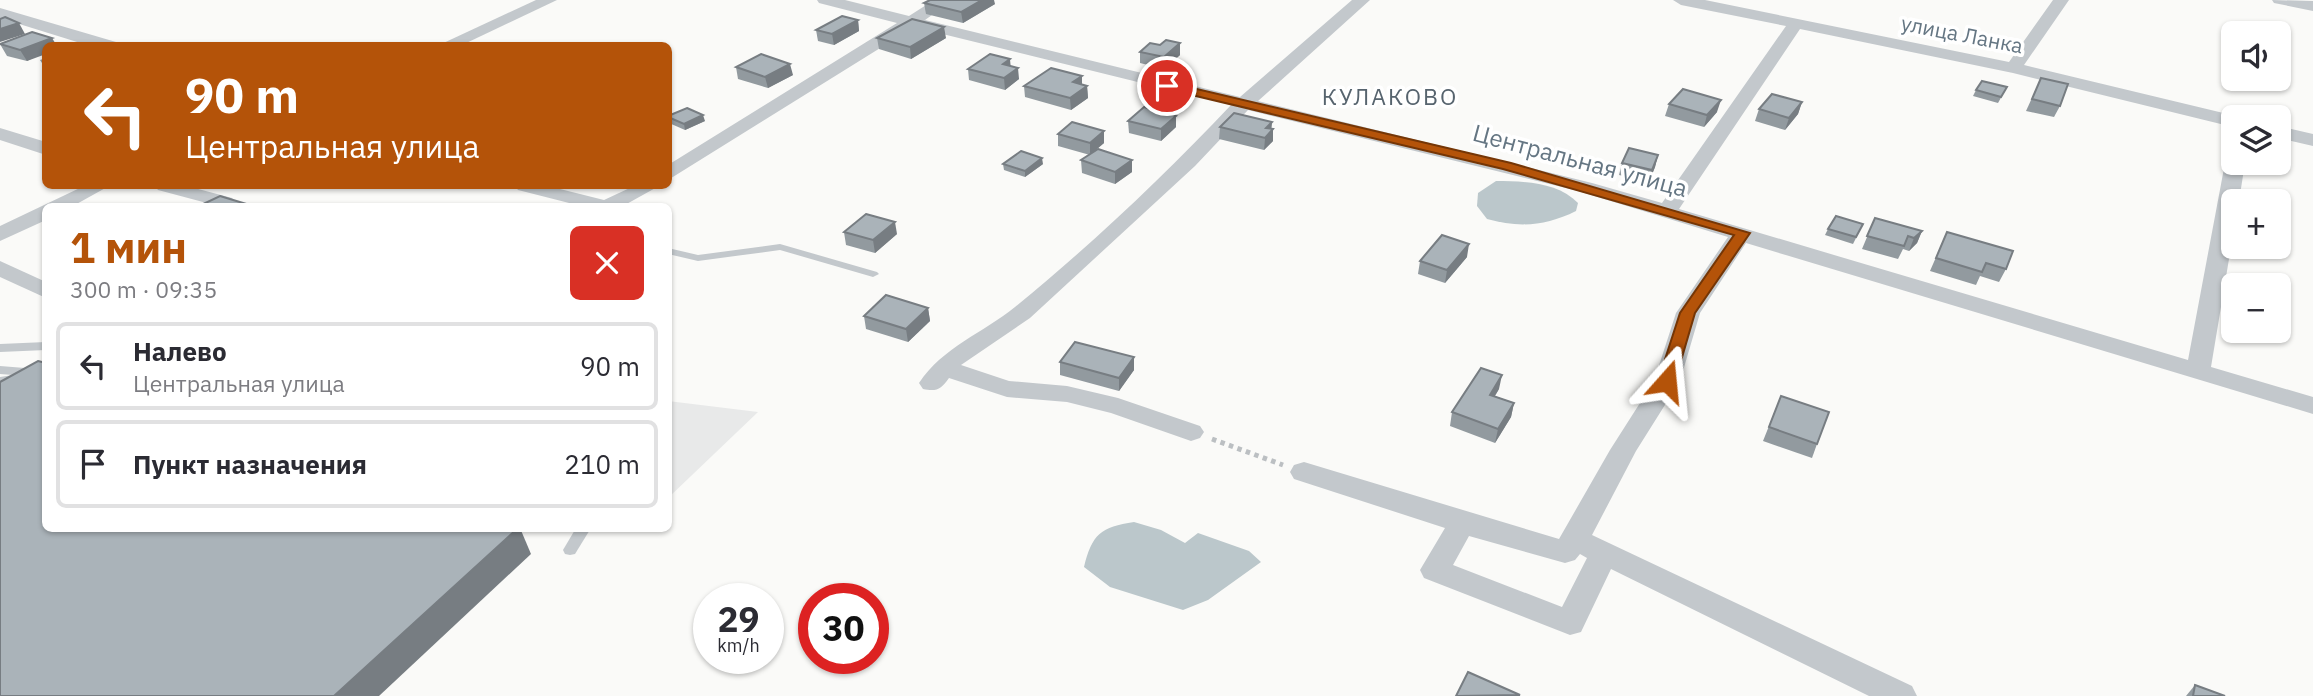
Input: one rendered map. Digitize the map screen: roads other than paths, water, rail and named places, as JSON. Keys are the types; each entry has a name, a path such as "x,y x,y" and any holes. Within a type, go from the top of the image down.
{"street":[{"path":"454,42 550,0"},
{"name":"Центральная улица","path":"824,0 1506,166 1742,233 2313,406"},
{"path":"672,171 945,0"},
{"path":"1191,432 1118,406 1067,394 1007,389 938,375 1022,313 1188,162 1243,104 1362,0"},
{"name":"улица Ланка","path":"1681,0 2013,68 2221,118"},
{"path":"2013,68 2061,0"},
{"path":"2280,0 2313,6"},
{"path":"0,13 96,42"},
{"path":"0,24 17,19"},
{"path":"1667,211 1795,25"},
{"path":"0,134 42,148"},
{"path":"2291,135 2313,140"},
{"path":"2198,372 2233,175"},
{"path":"63,203 93,189"},
{"path":"176,189 225,202"},
{"path":"537,189 594,203"},
{"path":"612,203 643,189"},
{"path":"0,234 42,214"},
{"path":"1304,472 1462,523 1565,552 1575,539 1623,450 1667,381 1688,313 1742,233"},
{"path":"0,268 42,288"},
{"path":"1462,523 1435,570 1570,624 1604,553"},
{"path":"1575,539 1900,696"}],"lane":[{"path":"672,252 698,258 780,247 873,274"},
{"path":"0,348 42,346"},
{"path":"0,370 39,372"},
{"path":"0,381 39,372"},
{"path":"24,391 42,382"},
{"path":"570,550 581,532"}],"district":[{"name":"КУЛАКОВО","path":"1390,97"}]}
